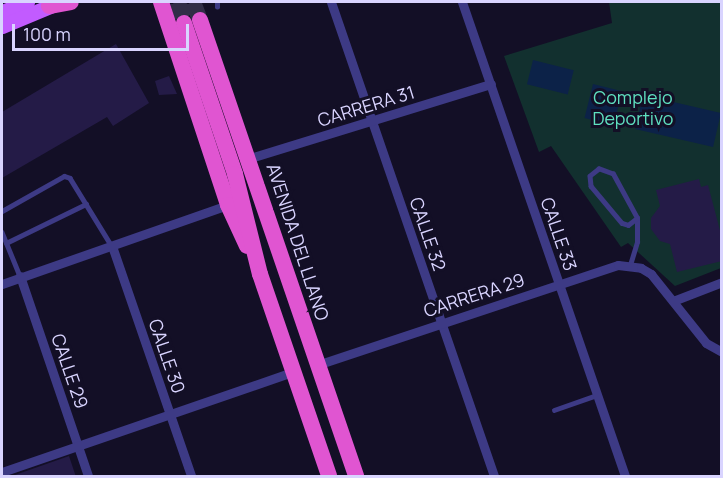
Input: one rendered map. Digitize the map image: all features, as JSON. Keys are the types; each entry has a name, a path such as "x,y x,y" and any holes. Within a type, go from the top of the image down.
{"highway":[{"path":"55,4 71,2"},
{"path":"161,2 228,205 261,274"},
{"name":"AVENIDA DEL LLANO","path":"328,477 261,274 192,21 250,158 356,477"}],"main road":[{"path":"2,12 15,13 55,4"}],"street":[{"name":"CALLE 32","path":"331,2 494,477"},
{"name":"CALLE 33","path":"462,2 625,477"},
{"name":"CARRERA 31","path":"250,158 491,84"},
{"path":"2,285 20,276 228,205"},
{"name":"CALLE 30","path":"112,246 191,477"},
{"path":"630,265 651,274 706,342 722,352"},
{"name":"CARRERA 29","path":"317,365 559,284 630,265"},
{"name":"CALLE 29","path":"20,276 88,477"},
{"path":"673,301 722,282"},
{"path":"2,472 292,372"}],"lane":[{"path":"630,265 637,242 638,218 613,174 599,169 590,176 591,186 622,223 628,225 638,218"},
{"path":"2,212 64,176 70,178 112,246"},
{"path":"6,243 86,204"},
{"path":"2,232 20,276"},
{"path":"554,410 597,394"}],"green space":[{"name":"Complejo Deportivo","path":"609,2 721,2 721,268 675,286 628,243 621,247 551,146 539,152 504,56 612,23"}],"water":[{"path":"533,60 574,70 568,94 527,84"},
{"path":"593,84 622,91 614,125 585,118"},
{"path":"643,95 721,113 713,147 635,129"}],"building":[{"path":"116,44 149,103 113,126 107,117 2,178 2,112"},
{"path":"169,76 177,94 159,95 155,81"},
{"path":"699,179 701,187 708,185 722,238 722,261 677,272 670,244 660,241 651,229 651,218 660,206 656,190"},
{"path":"69,456 76,477 15,477 15,475"}],"tunnel":[{"path":"178,2 184,23"},
{"path":"193,2 200,20"}]}
